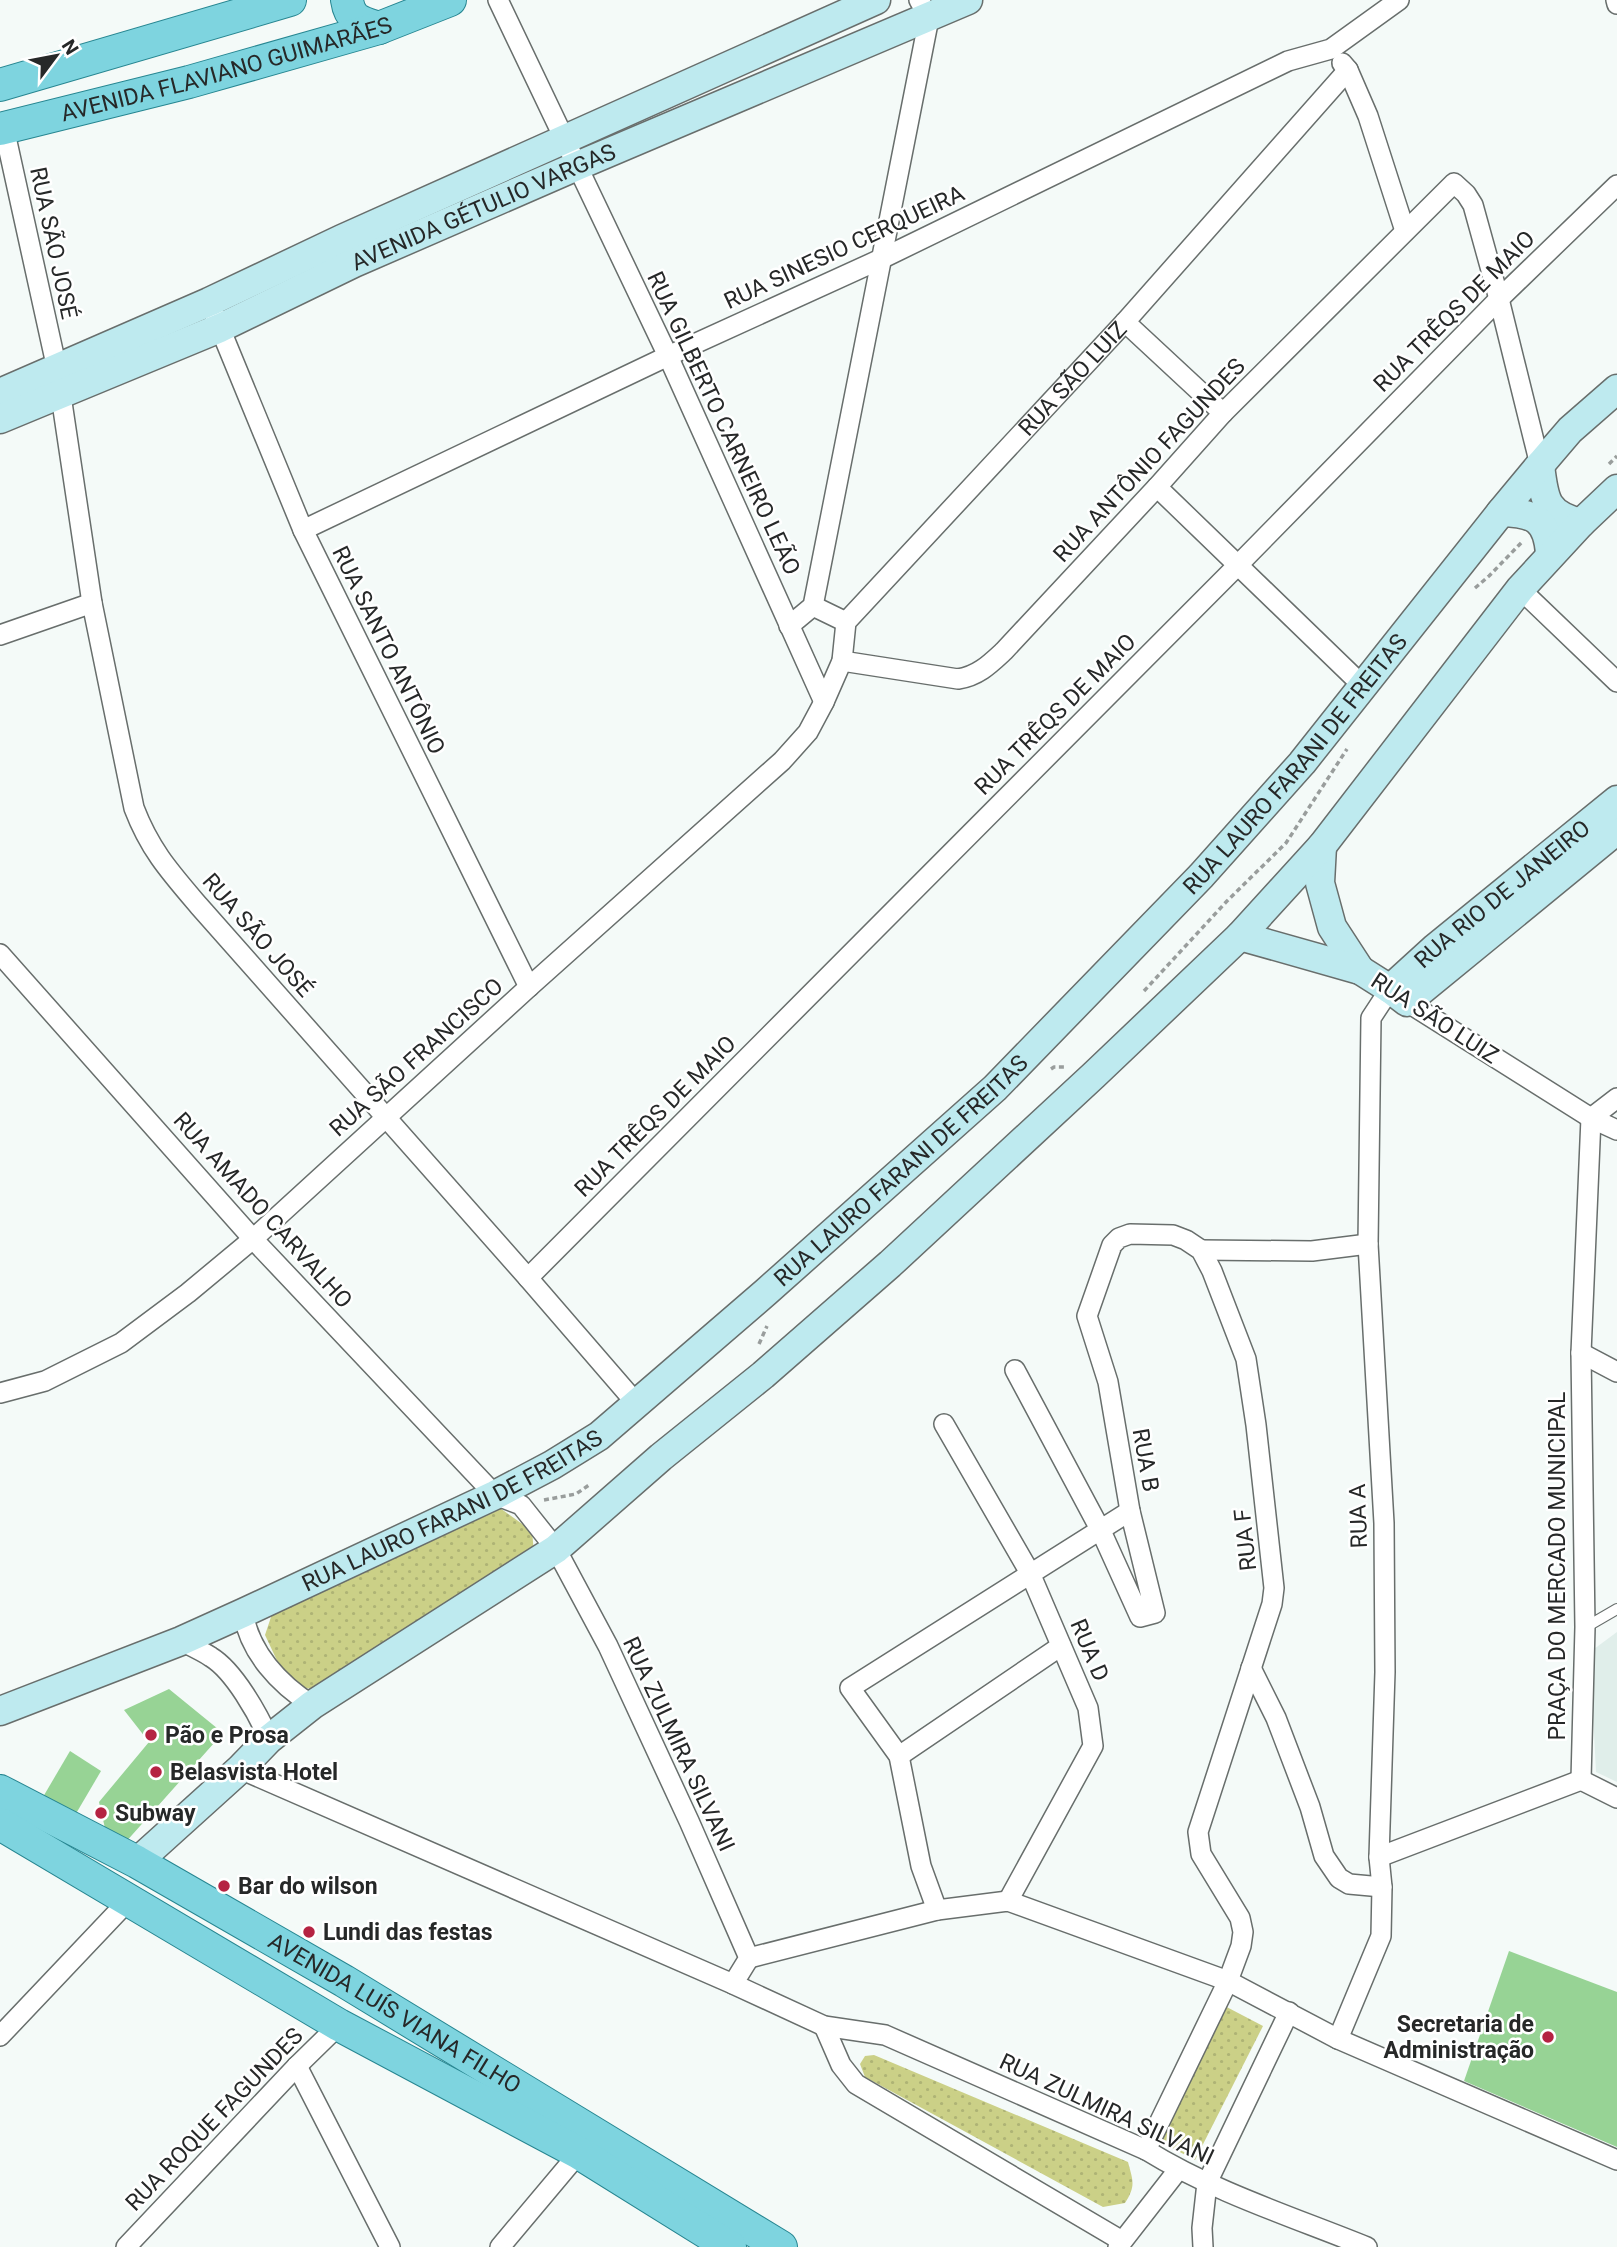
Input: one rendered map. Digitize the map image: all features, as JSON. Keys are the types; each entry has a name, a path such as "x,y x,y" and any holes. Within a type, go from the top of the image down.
{"main road":[{"name":"AVENIDA FLAVIANO GUIMARÃES","path":"0,85 290,0"},
{"path":"347,0 349,12 359,22 379,28"},
{"name":"AVENIDA FLAVIANO GUIMARÃES","path":"2,128 189,82 379,28 450,0"},
{"name":"AVENIDA LUÍS VIANA FILHO","path":"0,1791 137,1861 344,1981 781,2247"},
{"name":"AVENIDA LUÍS VIANA FILHO","path":"0,1824 339,2025 579,2153 730,2247"}],"street":[{"name":"RUA GILBERTO CARNEIRO LEÃO","path":"498,0 668,356 824,702"},
{"name":"AVENIDA GÉTULIO VARGAS","path":"0,393 59,381 220,328 348,251 565,139 876,0"},
{"name":"AVENIDA GÉTULIO VARGAS","path":"0,419 59,381 208,302 578,166 924,9 968,0"},
{"name":"RUA SINESIO CERQUEIRA","path":"303,530 668,356 883,258 1288,61 1331,49 1399,0"},
{"path":"789,625 813,606 883,258 924,9"},
{"path":"1331,49 1348,69 1368,116 1405,231"},
{"name":"RUA SÃO LUIZ","path":"846,622 1125,322 1348,69"},
{"name":"RUA SÃO JOSÉ","path":"2,128 59,381 93,603 134,808 142,829 156,855 636,1403"},
{"name":"RUA ANTÔNIO FAGUNDES","path":"842,661 954,678 970,677 985,668 1004,651 1223,413 1454,183 1473,205 1499,299"},
{"name":"RUA TRÊQS DE MAIO","path":"528,1278 1499,299 1617,185"},
{"path":"1499,299 1540,465 1543,488 1555,513 1581,523"},
{"name":"RUA SANTO ANTÔNIO","path":"208,302 303,530 529,987"},
{"path":"1125,322 1223,413"},
{"name":"RUA LAURO FARANI DE FREITAS","path":"0,1711 181,1641 243,1613 495,1495 599,1436 995,1088 1259,814 1540,465 1570,430 1617,389"},
{"path":"0,2036 121,1896 137,1861 240,1769 269,1739 312,1705 556,1549 661,1457 764,1375 890,1264 1240,936 1322,846 1520,589 1581,523 1609,481"},
{"path":"1157,487 1363,686"},
{"path":"1501,512 1525,513 1541,524 1549,536 1550,556"},
{"path":"1520,589 1617,682"},
{"path":"0,635 93,603"},
{"path":"813,606 846,622 842,661 824,702"},
{"name":"RUA SÃO FRANCISCO","path":"0,1393 45,1381 121,1343 188,1293 253,1239 782,761 808,732 824,702"},
{"name":"RUA RIO DE JANEIRO","path":"1398,995 1435,948 1617,800"},
{"name":"RUA RIO DE JANEIRO","path":"1398,995 1617,830"},
{"path":"1322,846 1320,883 1332,927 1360,970"},
{"name":"RUA SÃO LUIZ","path":"1240,936 1360,970 1591,1118 1617,1130"},
{"name":"RUA AMADO CARVALHO","path":"0,954 253,1239 495,1495"},
{"name":"RUA A","path":"1338,2039 1381,1936 1384,1523 1368,1244 1371,1018 1398,995"},
{"path":"1591,1118 1617,1098"},
{"name":"PRAÇA DO MERCADO MUNICIPAL","path":"1581,1780 1585,1627 1581,1353 1591,1118"},
{"name":"RUA B","path":"1101,1531 1140,1617 1155,1612 1130,1511 1108,1382 1087,1316 1112,1245 1119,1238 1130,1234 1173,1235 1201,1250"},
{"path":"1201,1250 1312,1251 1368,1244"},
{"name":"RUA F","path":"1146,2150 1228,1981 1241,1946 1241,1922 1233,1904 1201,1854 1198,1832 1272,1604 1274,1588 1245,1359 1228,1308 1201,1250"},
{"path":"1581,1353 1617,1372"},
{"path":"1015,1370 1101,1531"},
{"name":"RUA D","path":"944,1424 1030,1573 1088,1708 1093,1746 1008,1900"},
{"path":"495,1495 521,1506"},
{"name":"RUA ZULMIRA SILVANI","path":"521,1506 556,1549 608,1646 749,1958"},
{"path":"937,1910 921,1866 899,1756 850,1688 1130,1511"},
{"path":"243,1613 252,1640 268,1666 289,1690 312,1705"},
{"path":"181,1641 214,1658 237,1683 260,1718 269,1739"},
{"path":"899,1756 1061,1646"},
{"path":"1251,1668 1276,1718 1310,1808 1324,1856 1339,1878 1349,1884 1382,1886"},
{"name":"RUA ZULMIRA SILVANI","path":"240,1769 824,2026 885,2035 1146,2150 1178,2170 1367,2247"},
{"path":"1380,1857 1581,1780 1617,1798"},
{"path":"733,1984 749,1958 937,1910 1008,1900 1228,1981 1338,2039 1617,2160"},
{"path":"1203,2247 1202,2228 1208,2183 1289,2012"},
{"name":"RUA ROQUE FAGUNDES","path":"126,2247 339,2025"},
{"path":"824,2026 841,2065 856,2084 1120,2244 1178,2170"},
{"path":"297,2066 390,2247"},
{"path":"500,2247 579,2153"}],"lane":[{"path":"1585,1627 1617,1609"}],"path":[{"path":"1609,481 1617,456"},
{"path":"1469,593 1541,524"},
{"path":"1141,995 1227,901 1286,843 1352,741"},
{"path":"756,1351 772,1321"},
{"path":"521,1506 576,1494 595,1480"}],"shaded area":[{"path":"1617,1632 1617,1782 1596,1772 1590,1652"}],"green space":[{"path":"500,1508 532,1531 534,1553 320,1691 288,1684 265,1635 272,1614"},
{"path":"1219,2003 1263,2026 1195,2160 1151,2137"},
{"path":"874,2055 1128,2162 1132,2183 1125,2203 1103,2207 865,2077 860,2064 865,2056"}],"building":[{"name":"Belasvista Hotel","path":"169,1689 223,1733 124,1844 107,1837 99,1802 149,1742 124,1710"},
{"path":"70,1751 101,1771 74,1817 43,1797"},
{"name":"Secretaria de Administração","path":"1509,1951 1617,1992 1617,2147 1464,2081"}],"place":[{"name":"Pão e Prosa","path":"151,1735"},
{"name":"Belasvista Hotel","path":"156,1772"},
{"name":"Subway","path":"101,1813"},
{"name":"Bar do wilson","path":"224,1886"},
{"name":"Lundi das festas","path":"309,1932"},
{"name":"Secretaria de Administração","path":"1548,2037"}]}
